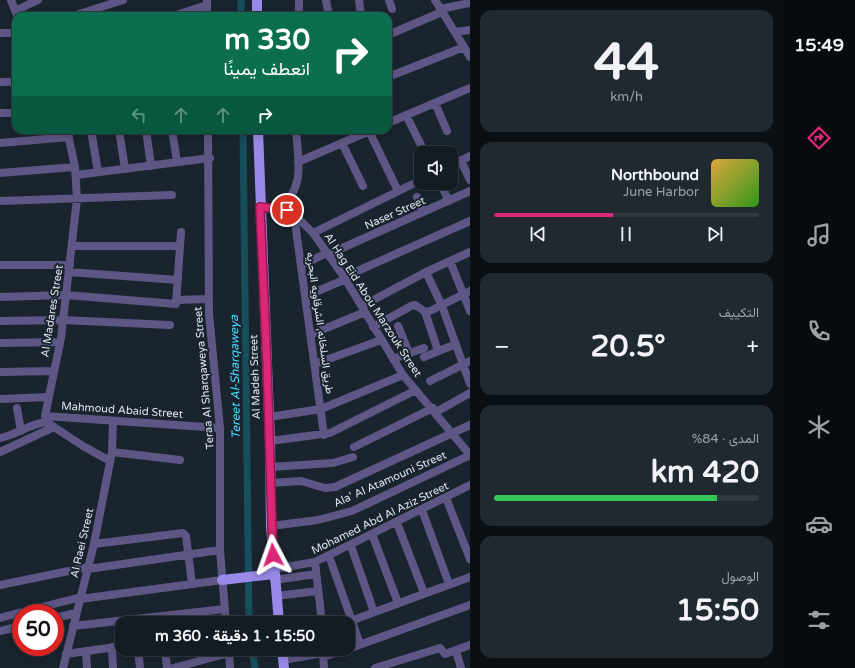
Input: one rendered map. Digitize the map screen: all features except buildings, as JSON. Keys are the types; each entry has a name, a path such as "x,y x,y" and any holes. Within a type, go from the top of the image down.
{"main road":[{"path":"257,0 257,12"},
{"name":"Al Madeh Street","path":"258,134 270,441 271,526 278,616"},
{"path":"226,580 274,574"}],"street":[{"path":"11,0 16,12"},
{"path":"20,12 38,0"},
{"path":"86,12 123,0"},
{"path":"299,0 299,12"},
{"path":"326,0 328,12"},
{"path":"359,0 360,12"},
{"path":"389,0 392,9"},
{"path":"435,0 470,57"},
{"path":"183,12 207,3"},
{"path":"392,33 441,10 470,4"},
{"path":"454,32 470,30"},
{"path":"0,33 12,33"},
{"path":"392,75 464,47"},
{"path":"0,82 12,82"},
{"path":"392,121 470,88"},
{"path":"435,103 447,131"},
{"path":"0,113 12,113"},
{"path":"406,115 422,146"},
{"path":"0,143 57,134"},
{"name":"Al Madares Street","path":"46,418 48,397 60,342 77,199 76,175 70,134"},
{"path":"92,134 98,172"},
{"path":"120,134 125,169"},
{"path":"147,134 151,166"},
{"path":"173,134 177,162"},
{"name":"Teraa Al Sharqaweya Street","path":"208,134 210,158 209,299 220,428 220,550 226,580 224,608 225,616"},
{"path":"279,208 293,195 297,186 298,162 296,134"},
{"path":"298,162 364,134"},
{"path":"372,134 398,191"},
{"path":"342,143 363,186"},
{"path":"458,162 470,156"},
{"path":"76,175 210,158"},
{"path":"461,161 470,180"},
{"path":"0,173 75,166"},
{"path":"313,233 414,183"},
{"path":"444,190 449,201"},
{"name":"Naser Street","path":"302,265 470,191"},
{"path":"0,201 172,195"},
{"path":"417,197 423,212"},
{"name":"Al Hag Eid Abou Marzouk Street","path":"260,207 279,208 294,216 313,233 345,278 403,375 454,434 467,446 470,455"},
{"name":"طريق السلخانه, الشرقاويه البحريه","path":"294,216 312,334 324,434"},
{"path":"306,296 470,221"},
{"path":"177,302 181,232"},
{"path":"72,246 180,246"},
{"path":"312,334 364,309 426,272 470,252"},
{"path":"450,261 467,293 470,311"},
{"path":"0,265 69,268 178,280"},
{"path":"426,272 442,306 456,344 467,362 470,384"},
{"path":"425,312 442,306 467,293"},
{"path":"0,297 66,295 177,302 209,299"},
{"path":"373,326 415,305 425,312 438,351"},
{"path":"0,321 63,320 170,325"},
{"path":"398,326 409,353"},
{"path":"315,364 381,340"},
{"path":"0,343 60,342"},
{"path":"393,359 409,353 438,351 456,344"},
{"path":"430,381 467,362"},
{"path":"0,372 54,371"},
{"path":"269,417 321,408 403,375"},
{"path":"270,441 324,434 416,390"},
{"path":"354,447 470,393"},
{"path":"0,399 48,397"},
{"path":"17,408 21,431"},
{"path":"0,438 21,431 46,418 54,427 110,461"},
{"name":"Mahmoud Abaid Street","path":"46,418 112,420 220,428"},
{"name":"Al Raei Street","path":"63,668 94,544 112,452 112,420"},
{"path":"271,483 301,481 325,488 335,487 454,434 470,425"},
{"path":"0,452 54,427"},
{"path":"112,452 180,460"},
{"name":"Ala' Al Atamouni Street","path":"271,526 318,520 344,514 470,455"},
{"path":"270,467 333,463 353,457"},
{"name":"Mohamed Abd Al Aziz Street","path":"274,574 315,562 329,556 469,488"},
{"path":"446,498 470,559"},
{"path":"422,510 449,584"},
{"path":"397,523 424,594"},
{"path":"94,544 181,532 186,536 192,584"},
{"path":"372,534 398,603"},
{"path":"351,546 374,612"},
{"path":"0,585 88,568 220,550"},
{"path":"329,556 346,616"},
{"path":"315,562 321,616"},
{"path":"274,574 316,574"},
{"path":"355,619 470,577"},
{"path":"0,618 80,598 226,580"},
{"path":"276,596 318,591"},
{"path":"355,646 470,605"},
{"path":"73,626 224,608"},
{"path":"64,616 76,613"},
{"path":"0,631 12,628"},
{"path":"355,635 360,644"},
{"path":"375,668 440,648 444,654 470,646"},
{"path":"112,647 113,668"},
{"path":"66,654 115,647"},
{"path":"456,650 462,668"},
{"path":"86,651 87,668"},
{"path":"139,656 140,668"},
{"path":"166,656 167,668"},
{"path":"173,668 213,656"},
{"path":"229,656 230,668"},
{"path":"284,664 312,656"},
{"path":"323,656 324,668"}],"waterway":[{"name":"Tereet Al-Sharqaweya","path":"241,0 241,12"},
{"name":"Tereet Al-Sharqaweya","path":"243,134 249,616"},
{"name":"Tereet Al-Sharqaweya","path":"253,656 255,668"}],"route":[{"path":"273,555 260,207 287,210"}]}
